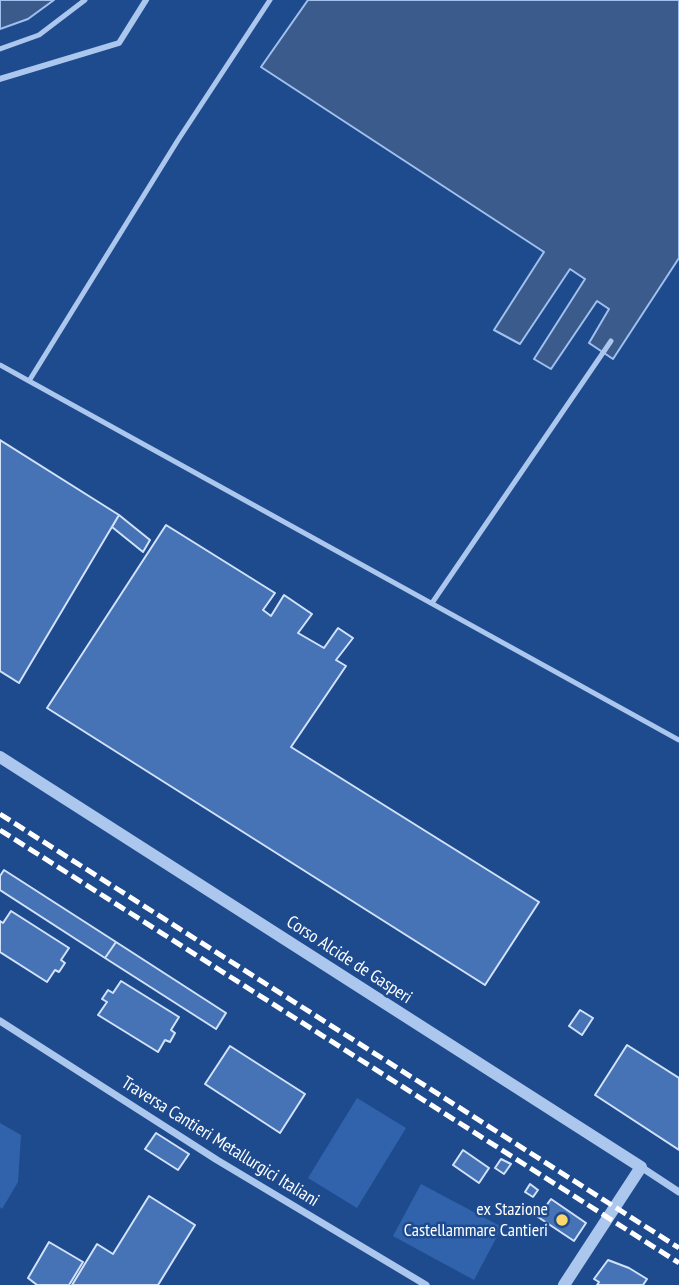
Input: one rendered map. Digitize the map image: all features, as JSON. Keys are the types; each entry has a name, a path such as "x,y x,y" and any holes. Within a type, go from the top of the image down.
{"street":[{"path":"0,79 119,43 146,0"},
{"name":"Corso Alcide de Gasperi","path":"0,757 679,1192"},
{"name":"Traversa Cantieri Metallurgici Italiani","path":"0,1021 217,1160 426,1285"},
{"path":"564,1285 641,1167"}],"lane":[{"path":"0,49 39,35 85,0"},
{"path":"29,381 178,140 270,0"},
{"path":"432,603 611,341"},
{"path":"0,365 679,740"}],"shaded area":[{"path":"0,0 54,0 28,19 0,29"},
{"path":"308,0 679,0 679,258 613,359 589,343 609,309 597,301 551,369 534,359 585,279 570,269 520,344 494,330 544,252 261,67"},
{"path":"357,1098 406,1128 357,1208 308,1178"},
{"path":"0,1123 21,1135 18,1182 2,1209 0,1207"},
{"path":"421,1184 502,1227 474,1280 393,1236"}],"building":[{"path":"0,440 119,515 19,683 0,671"},
{"path":"119,515 150,540 143,552 112,527"},
{"path":"166,525 275,593 263,610 271,616 284,595 312,614 298,633 324,648 338,628 353,638 336,660 346,666 291,747 539,902 485,985 47,708"},
{"path":"4,870 116,942 105,958 0,890 0,876"},
{"path":"11,911 69,948 61,960 65,963 59,972 55,970 47,982 0,952 0,921 3,923"},
{"path":"116,942 226,1013 216,1029 105,958"},
{"path":"121,981 179,1017 171,1030 175,1033 170,1042 165,1040 158,1052 98,1015 107,1002 102,999 108,990 113,993"},
{"path":"580,1010 593,1018 582,1035 569,1026"},
{"path":"627,1045 679,1078 679,1150 595,1095"},
{"path":"230,1046 305,1094 280,1133 205,1084"},
{"path":"156,1133 189,1154 178,1170 145,1149"},
{"path":"463,1150 489,1168 479,1183 453,1165"},
{"path":"501,1159 511,1164 504,1174 495,1168"},
{"path":"530,1184 538,1190 533,1197 525,1192"},
{"path":"149,1196 195,1225 158,1285 72,1285 97,1244 113,1254"},
{"name":"ex Stazione Castellammare Cantieri","path":"551,1199 586,1223 574,1241 538,1217"},
{"path":"49,1242 83,1262 69,1285 37,1285 28,1278"},
{"path":"608,1260 647,1279 643,1285 597,1285 599,1282 594,1279"}],"railway":[{"path":"0,814 679,1248"},
{"path":"0,830 679,1263"}],"place":[{"name":"ex Stazione Castellammare Cantieri","path":"562,1220"}]}
